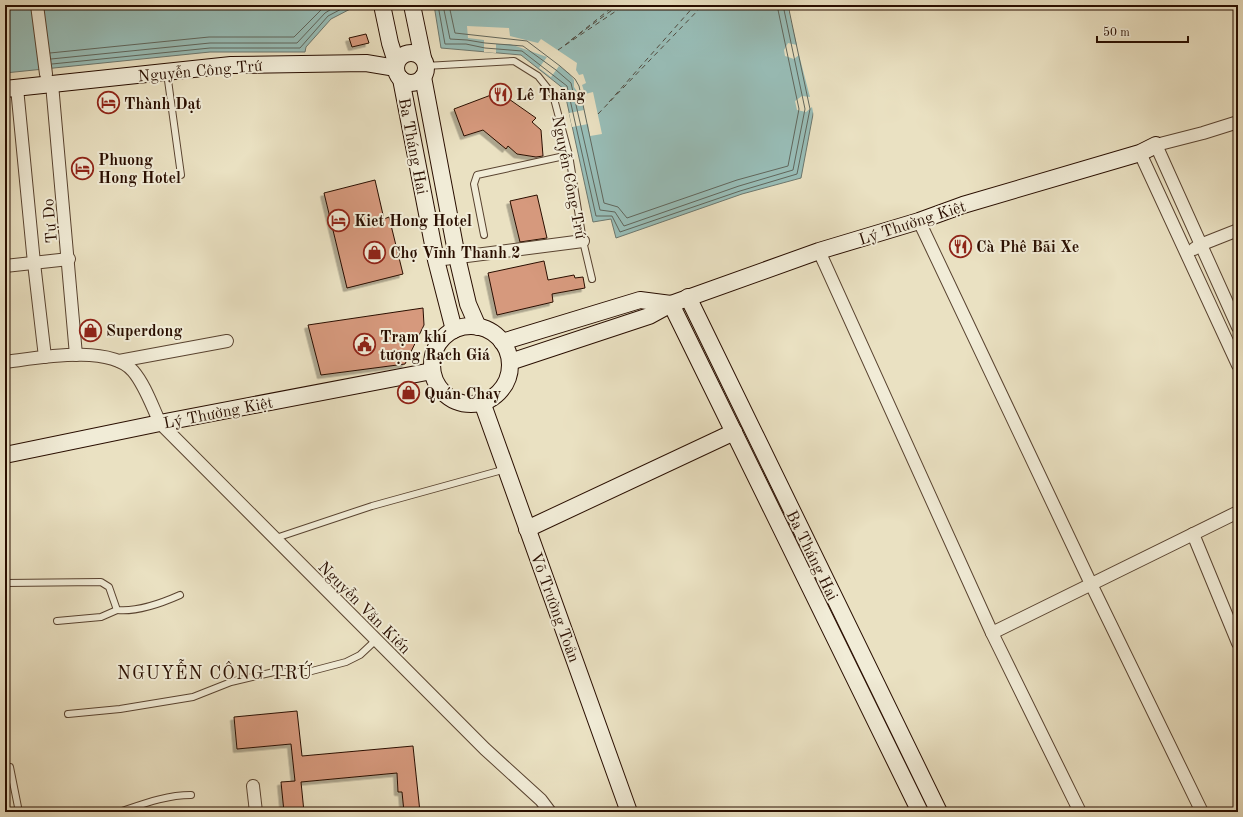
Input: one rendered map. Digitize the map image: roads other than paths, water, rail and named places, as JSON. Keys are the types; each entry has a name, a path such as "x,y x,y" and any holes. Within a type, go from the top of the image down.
{"street":[{"name":"Tự Do","path":"37,5 49,79 69,259 76,356"},
{"name":"Ba Tháng Hai","path":"382,5 390,43 398,70 436,260 454,330"},
{"name":"Ba Tháng Hai","path":"412,5 457,257 468,304 478,327"},
{"path":"406,53 416,53 424,67 413,82 398,70 402,55 406,53"},
{"name":"Nguyễn Công Trứ","path":"11,88 49,79 167,72 231,65 366,63 398,70"},
{"name":"Tự Do","path":"11,88 45,357"},
{"path":"1238,122 1156,146 1238,327"},
{"name":"Lý Thường Kiệt","path":"510,362 649,316 688,297 819,251 1156,146"},
{"path":"1140,152 1238,365"},
{"path":"919,221 1091,584 1202,812"},
{"path":"1186,254 1200,245 1238,230"},
{"path":"436,260 583,241"},
{"path":"819,251 992,633 1080,812"},
{"path":"5,266 69,259"},
{"name":"Ba Tháng Hai","path":"688,297 939,812"},
{"path":"502,342 640,300 671,304"},
{"name":"Ba Tháng Hai","path":"671,304 920,812"},
{"path":"466,327 478,327 487,330 502,342 507,351 510,362 509,375 503,387 494,396 482,402 469,404 450,398 436,384 432,371 432,359 436,347 444,337 454,330 466,327"},
{"path":"5,362 45,357 76,356 103,356 119,361 227,341"},
{"name":"Nguyễn Văn Kiến","path":"119,361 132,371 160,423 485,749 541,800 550,812"},
{"name":"Lý Thường Kiệt","path":"5,454 432,371"},
{"name":"Võ Trường Toản","path":"482,402 629,812"},
{"path":"528,529 734,432"},
{"path":"992,633 1238,512"},
{"path":"1193,534 1238,643"},
{"path":"814,595 830,589"},
{"path":"253,786 256,812"}],"lane":[{"name":"Nguyễn Công Trứ","path":"424,67 514,61 538,76 553,95 569,155 583,241 592,279"},
{"path":"167,72 181,175"},
{"path":"484,235 474,184 477,175 569,155"},
{"path":"273,538 372,506 506,469"},
{"path":"5,583 101,582 109,587 117,610"},
{"path":"57,621 101,617 117,610 142,608 180,595"},
{"path":"68,714 120,709 193,697 231,682 274,672 308,672 346,662 360,655 376,640"},
{"path":"10,768 19,812"},
{"path":"120,812 151,801 178,795 191,795"}],"water":[{"path":"5,5 358,5 331,19 306,47 305,52 210,52 5,73"},
{"path":"434,5 792,5 814,109 801,178 742,194 616,238 611,219 593,222 564,89 521,55 441,48"}],"place":[{"name":"Lê Thāng","path":"500,94"},
{"name":"Thành Dạt","path":"108,103"},
{"name":"Phuong Hong Hotel","path":"83,168"},
{"name":"Kiet Hong Hotel","path":"339,220"},
{"name":"Cà Phê Bãi Xe","path":"960,246"},
{"name":"Chợ Vĩnh Thanh 2","path":"374,252"},
{"name":"Superdong","path":"90,330"},
{"name":"Trạm khí tượng Rạch Giá","path":"364,345"},
{"name":"Quán Chay","path":"408,393"}],"district":[{"name":"NGUYỄN CÔNG TRỨ","path":"215,673"}]}
